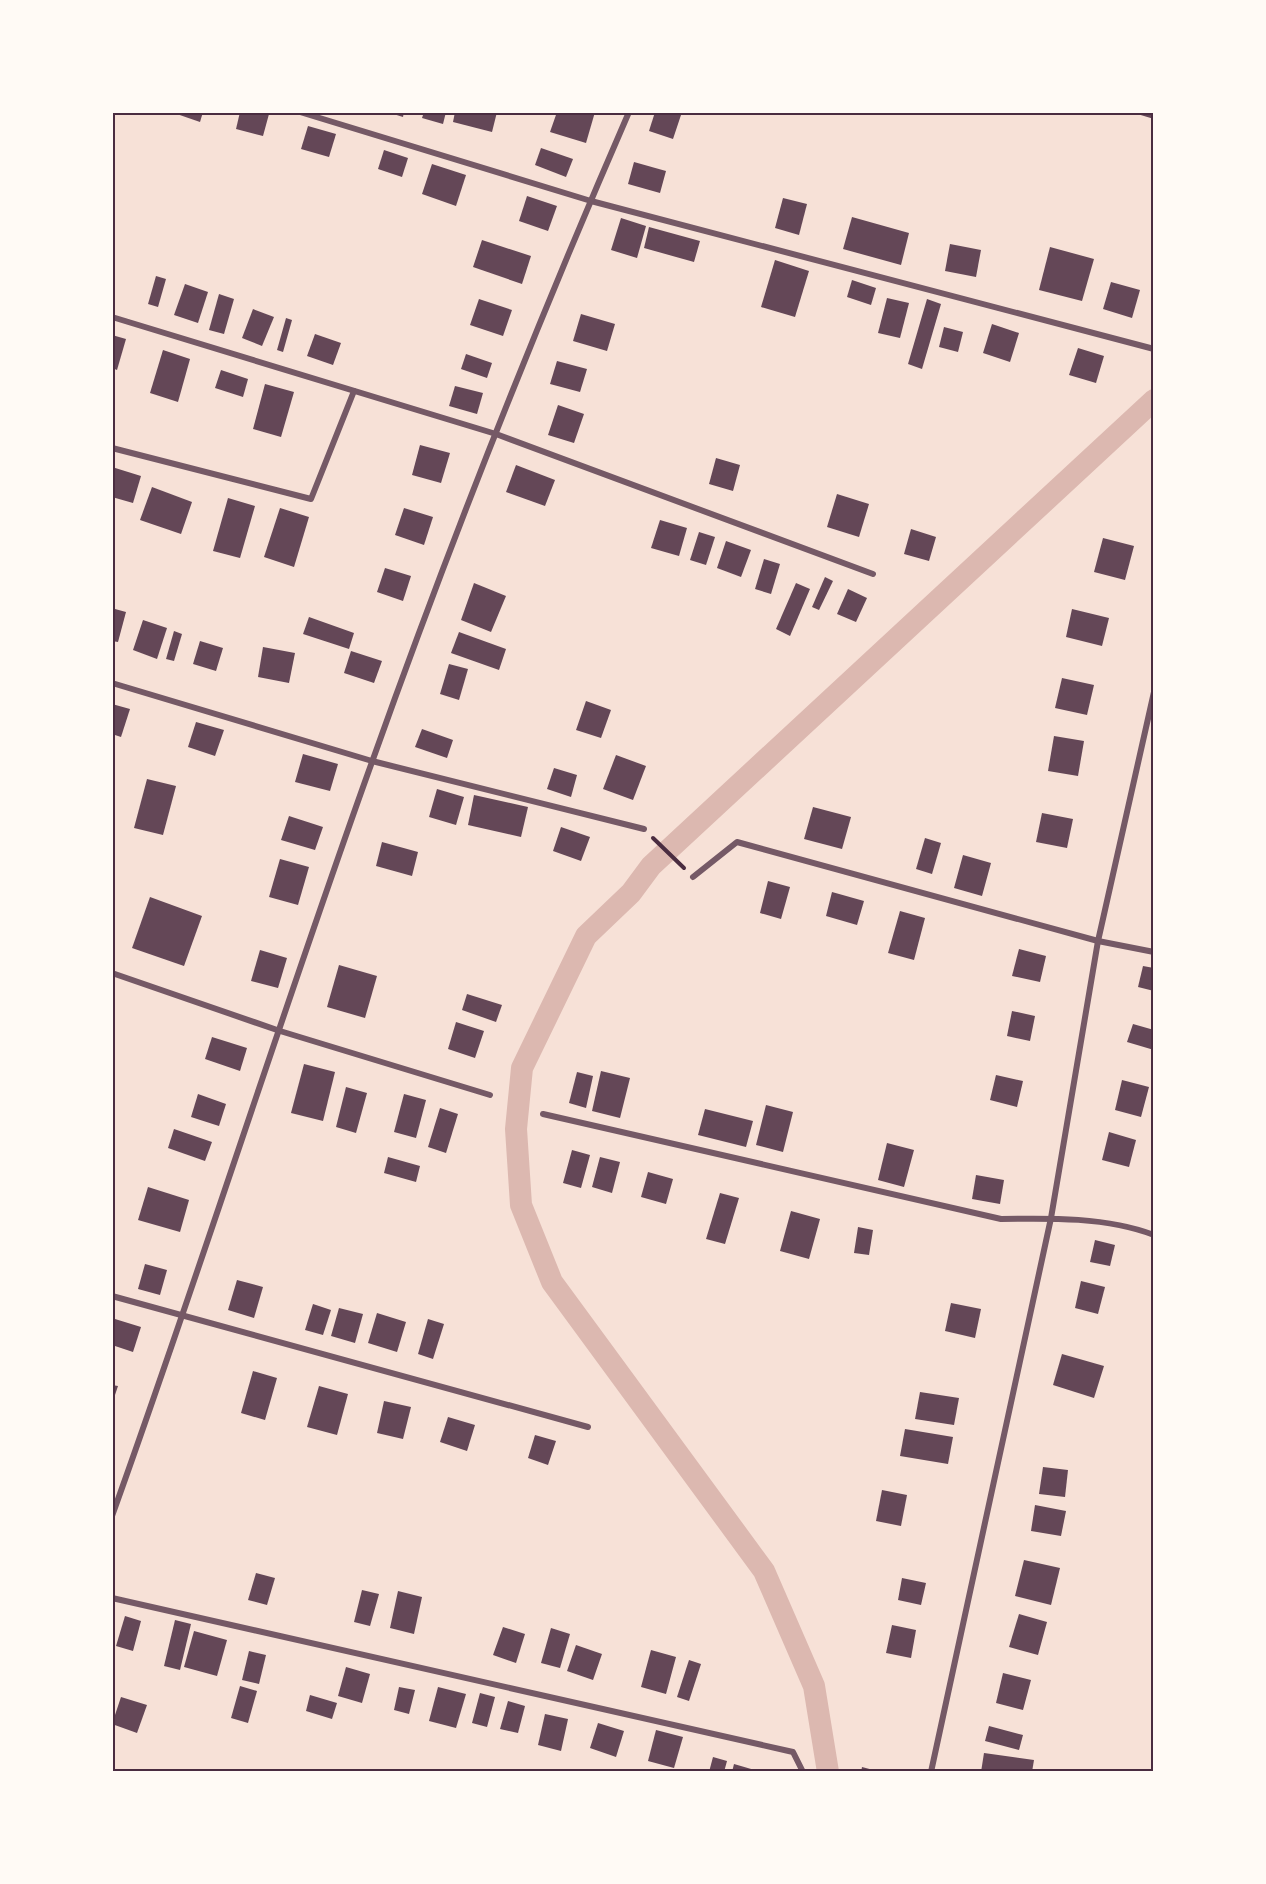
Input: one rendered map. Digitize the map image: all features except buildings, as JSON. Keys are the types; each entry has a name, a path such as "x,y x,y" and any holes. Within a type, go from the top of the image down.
{"street":[{"path":"300,112 591,201 1154,349"},
{"path":"112,1516 183,1317 372,761 496,434 629,112"},
{"path":"112,317 496,434 873,574"},
{"path":"112,448 310,499 354,391"},
{"path":"112,682 372,761 644,830"},
{"path":"931,1772 1051,1218 1098,941 1154,692"},
{"path":"693,877 738,842 1098,941 1154,952"},
{"path":"112,973 280,1031 490,1095"},
{"path":"543,1114 1001,1219 1051,1218 1136,1228 1154,1235"},
{"path":"112,1296 588,1427"},
{"path":"112,1598 793,1752 803,1771"}],"path":[{"path":"644,830 693,877"}],"waterway":[{"path":"828,1772 814,1686 764,1571 552,1282 521,1205 516,1129 522,1068 586,936 631,893 651,866 1154,400"}]}
